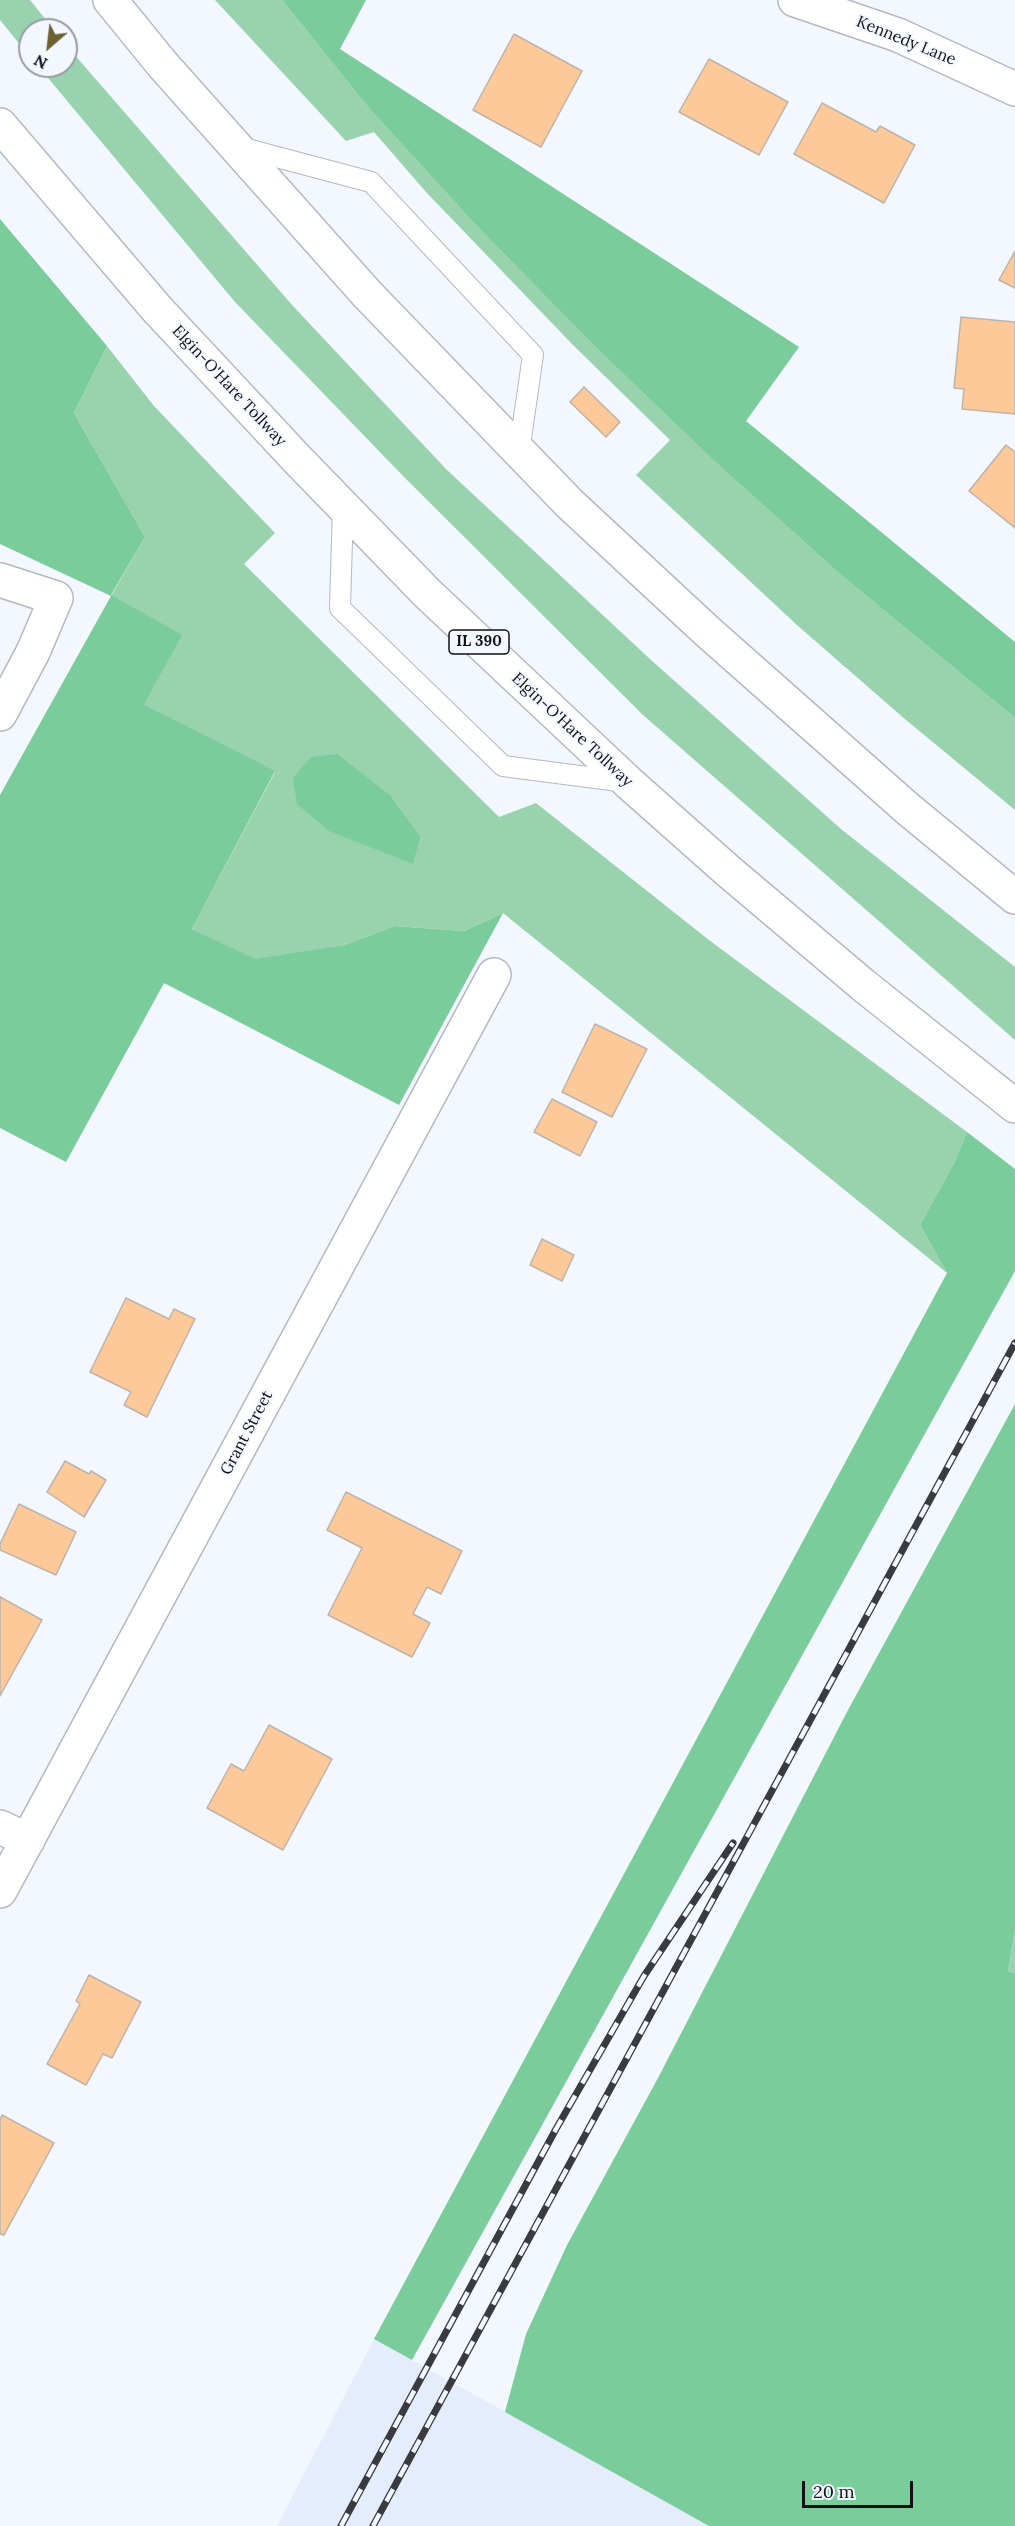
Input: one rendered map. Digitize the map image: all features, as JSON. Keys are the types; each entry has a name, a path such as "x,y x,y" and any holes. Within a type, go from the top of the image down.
{"main road":[{"path":"110,0 163,65 367,294 570,504 708,632 908,809 1015,897"},
{"name":"Kennedy Lane","path":"795,0 898,35 1015,89"},
{"name":"Elgin-O'Hare Tollway","path":"0,125 157,309 427,593 628,783 727,870 854,978 1013,1104"},
{"path":"0,580 56,598 33,652 0,714"},
{"name":"Grant Street","path":"0,1891 14,1833 494,975"}],"lane":[{"path":"234,146 371,182 493,312 533,355 519,452"},
{"path":"343,506 340,608 494,758 503,766 628,783"}],"shaded area":[{"path":"374,2339 412,2360 709,2526 277,2526"}],"green space":[{"path":"0,0 30,0 44,18 18,18 18,42 0,20"},
{"path":"215,0 282,0 368,107 472,221 591,343 714,461 841,575 1015,718 1015,810 906,720 798,626 636,475 670,440 572,344 426,192 374,132 346,141"},
{"path":"282,0 366,0 340,49 799,347 746,421 1015,642 1015,718 841,575 714,461 591,343 472,221 368,107"},
{"path":"78,59 293,306 447,470 650,659 841,829 1015,967 1015,1040 643,715 404,477 235,302 48,78 78,78"},
{"path":"0,219 107,346 74,413 145,537 111,595 182,635 144,704 275,771 192,929 255,959 344,945 395,926 464,931 503,913 399,1105 164,983 66,1162 0,1128 0,795 111,596 0,544"},
{"path":"107,346 154,406 275,533 244,564 499,817 536,803 709,940 967,1132 954,1163 920,1225 947,1273 503,913 464,931 395,926 344,945 255,960 192,929 275,772 144,704 111,596 145,537 74,413","holes":["391,796 421,837 413,863"]},
{"path":"337,754 391,796 421,837 413,864 329,831 297,804 293,778 311,757"},
{"path":"967,1132 1015,1169 1015,1271 412,2360 374,2339 947,1273 920,1225 954,1163"},
{"path":"1015,1404 1015,1930 1008,1971 1015,1973 1015,2526 709,2526 505,2412 526,2334 567,2245 658,2078 848,1710"},
{"path":"1015,1930 1015,1973 1008,1971"}],"building":[{"path":"514,34 582,71 541,147 473,110"},
{"path":"709,59 788,102 759,155 679,112"},
{"path":"822,103 876,132 880,126 915,145 884,203 794,154"},
{"path":"1015,251 1015,288 999,280"},
{"path":"961,317 1015,322 1015,414 962,409 964,389 954,388"},
{"path":"584,387 620,422 606,437 570,402"},
{"path":"1006,445 1015,452 1015,528 969,491"},
{"path":"595,1024 647,1049 612,1117 562,1092"},
{"path":"552,1099 597,1122 580,1156 534,1132"},
{"path":"542,1239 574,1255 562,1281 530,1265"},
{"path":"126,1298 169,1319 174,1309 195,1319 147,1417 124,1405 131,1392 90,1372"},
{"path":"65,1461 89,1474 91,1471 106,1480 84,1517 47,1492"},
{"path":"346,1492 462,1551 441,1594 427,1587 413,1614 430,1623 412,1657 328,1615 362,1548 327,1530"},
{"path":"19,1504 76,1532 56,1575 0,1550 0,1544"},
{"path":"0,1597 42,1620 0,1696"},
{"path":"269,1725 332,1759 283,1850 207,1808 231,1764 244,1771"},
{"path":"89,1975 141,2002 112,2058 103,2054 86,2085 47,2064 80,2004 76,2001"},
{"path":"2,2115 54,2143 4,2235 0,2234 0,2120"}],"railway":[{"path":"373,2526 1015,1343"},
{"path":"341,2526 556,2129 644,1976 733,1843"}]}
